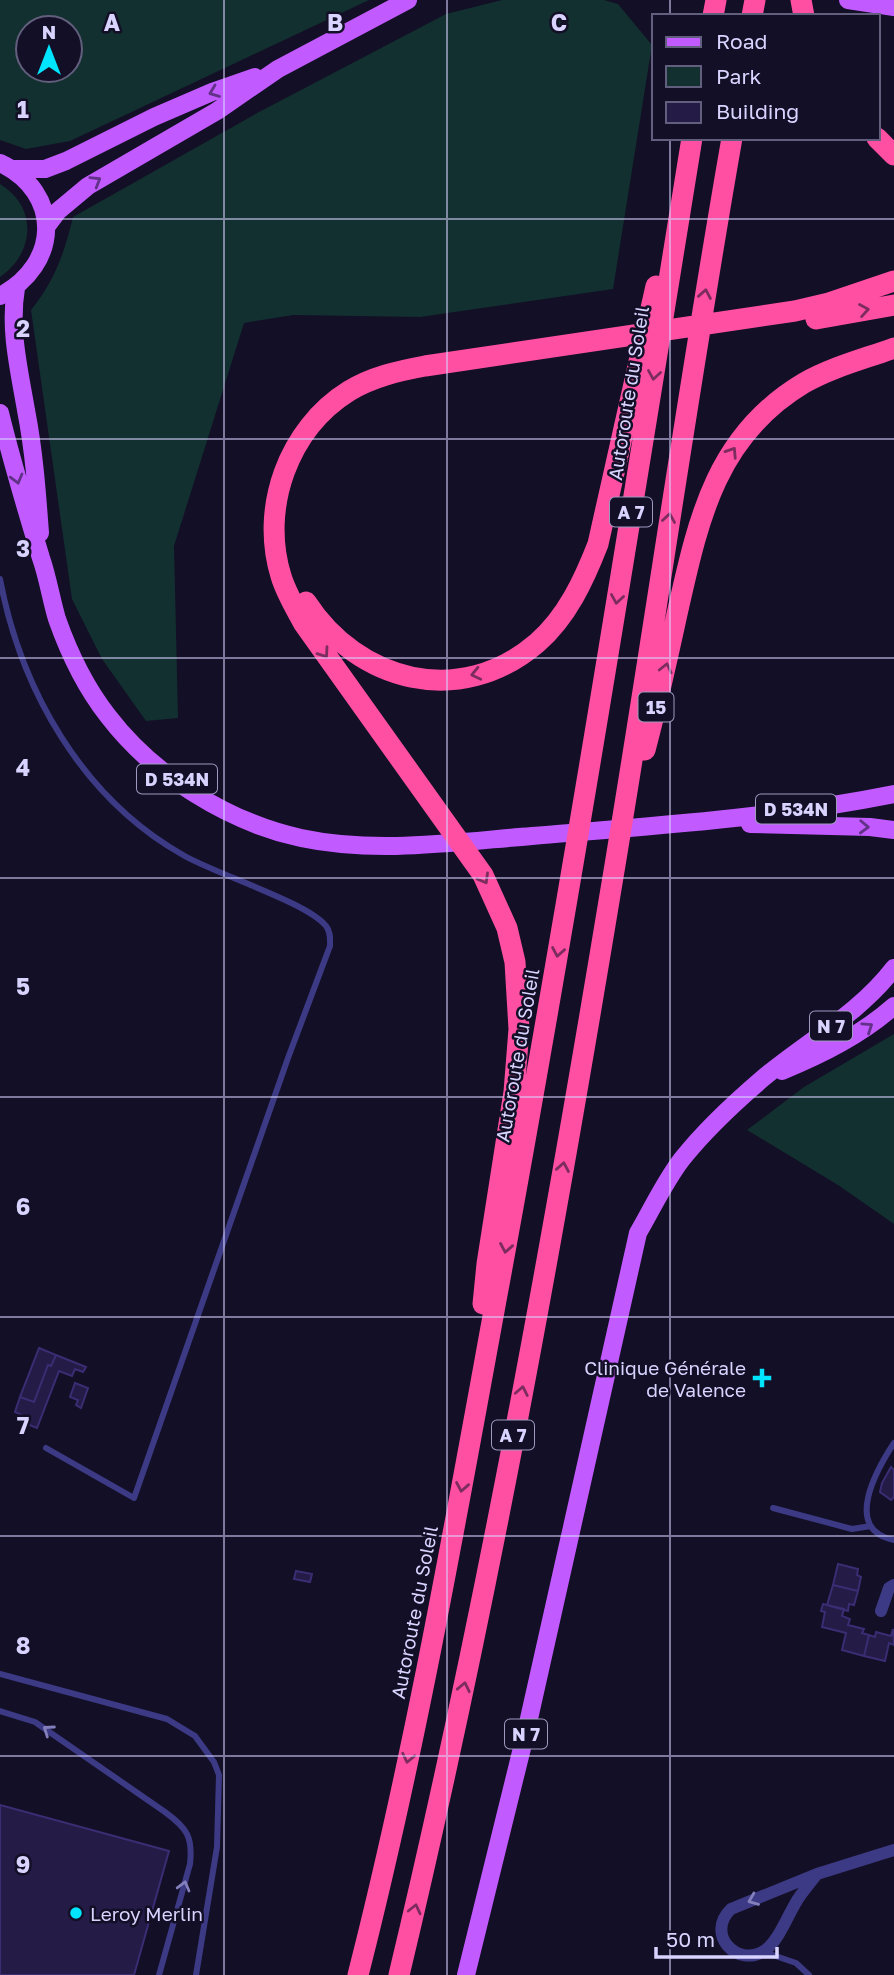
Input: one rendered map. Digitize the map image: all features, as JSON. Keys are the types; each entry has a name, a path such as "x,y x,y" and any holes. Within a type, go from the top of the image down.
{"highway":[{"path":"600,346 413,380 361,398 336,415 324,428 307,452 294,480 286,509 286,527 291,564 298,586 316,618 343,646 374,666 405,676 435,680 460,678 501,666 536,644 557,622 585,578 598,544 638,360 692,140"},
{"name":"Autoroute du Soleil","path":"358,1975 410,1753 474,1420 567,898 692,140"},
{"name":"A 7","path":"399,1975 449,1763 545,1266 613,876 702,310 732,140"},
{"path":"879,140 894,155"},
{"path":"749,324 829,303 894,281"},
{"path":"474,1420 486,1265 514,1092 519,1029 518,992 512,951 507,928 483,875 304,624 290,599 274,539 276,502 286,466 307,429 333,401 368,381 392,373 425,366 600,346 894,305"},
{"name":"15","path":"613,876 663,681 695,536 707,498 719,472 747,431 795,390 834,369 894,348"}],"main road":[{"path":"46,227 58,211 88,186 217,111 278,69 408,0"},
{"path":"848,0 894,7"},
{"path":"7,166 45,169 212,92 278,69"},
{"path":"7,166 33,189 40,201 46,227 45,245 39,261 29,276 8,292"},
{"name":"D 534N","path":"8,292 13,303 14,338 36,482 43,561"},
{"name":"D 534N","path":"0,413 57,619 88,685 108,716 135,747 220,808 259,825 301,838 347,844 426,844 698,823 894,794"},
{"name":"D 534N","path":"698,823 870,827 894,830"},
{"name":"N 7","path":"466,1975 526,1732 638,1233 681,1160 722,1115 763,1079 849,1013 881,985 894,968"},
{"name":"N 7","path":"763,1079 820,1056 872,1026 894,1006"}],"street":[{"path":"881,1611 889,1588 894,1585"},
{"path":"817,1874 799,1897 772,1944 764,1952 740,1955 730,1949 721,1934 722,1917 730,1909 817,1874 894,1850"}],"lane":[{"path":"0,579 11,629 33,688 48,718 94,781 138,824 178,853 201,866 291,903 326,926 330,936 330,946 288,1058 134,1498 46,1448"},
{"path":"894,1443 874,1475 866,1512 871,1526 885,1538 894,1540"},
{"path":"773,1508 852,1529 871,1526"},
{"path":"0,1674 167,1719 195,1736 214,1762 219,1775 217,1847 196,1975"},
{"path":"0,1711 35,1721 165,1812 179,1823 188,1835 192,1848 190,1864 159,1975"},
{"path":"764,1952 796,1963 809,1975"}],"green space":[{"path":"0,0 369,0 70,141 26,149 0,140"},
{"path":"502,0 604,0 618,4 652,45 613,289 420,317 293,315 244,323 174,546 178,718 146,721 102,659 72,599 31,310 58,266 73,217 259,112 446,14"},
{"path":"0,184 21,205 27,230 20,256 0,277"},
{"path":"894,1034 894,1224 838,1185 747,1130 804,1087"}],"building":[{"path":"39,1348 56,1355 51,1366 48,1365 34,1402 20,1397"},
{"path":"56,1355 86,1367 83,1372 75,1369 72,1376 59,1371 37,1428 19,1421 22,1415 15,1412 20,1397 34,1402 48,1365 51,1366"},
{"path":"75,1383 88,1388 81,1408 76,1405 78,1400 70,1397"},
{"path":"891,1467 894,1470 894,1497 891,1500 880,1492"},
{"path":"838,1564 858,1569 857,1575 861,1577 858,1591 833,1585"},
{"path":"296,1571 312,1574 310,1582 294,1579"},
{"path":"833,1585 858,1591 854,1605 849,1604 848,1611 827,1605"},
{"path":"823,1604 844,1609 842,1616 850,1619 848,1625 864,1629 862,1633 869,1635 864,1656 842,1650 846,1633 822,1627 825,1612 821,1611"},
{"path":"893,1629 894,1645 889,1643 885,1661 864,1656 869,1635 875,1637 876,1632 891,1636"},
{"name":"Leroy Merlin","path":"0,1805 169,1851 134,1975 0,1975"}],"place":[{"name":"Clinique Générale de Valence","path":"762,1378"},
{"name":"Leroy Merlin","path":"76,1913"}]}
